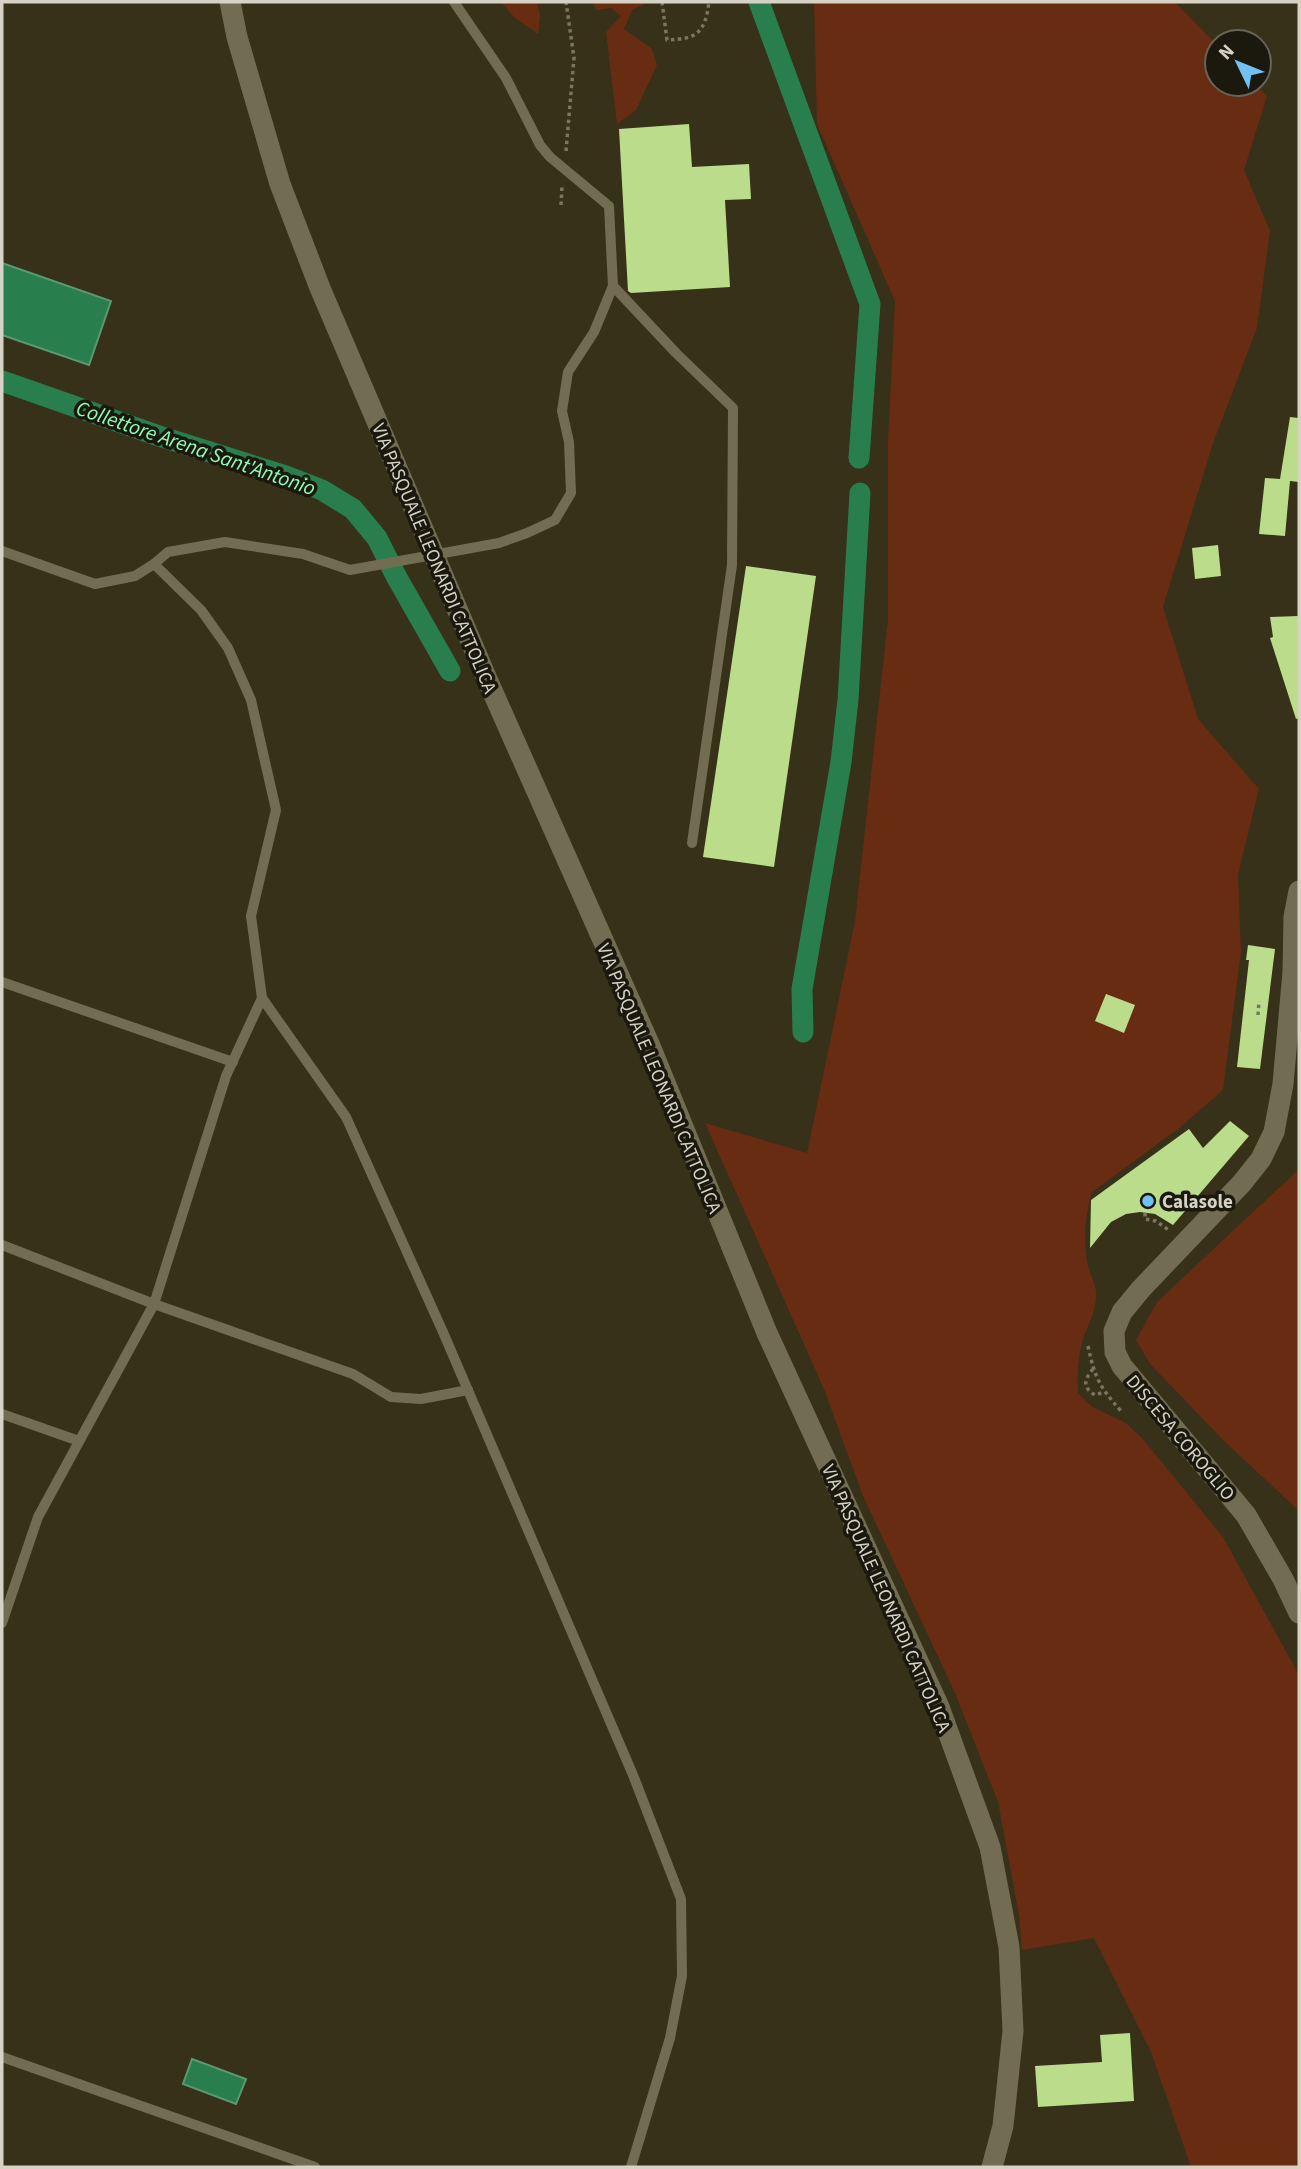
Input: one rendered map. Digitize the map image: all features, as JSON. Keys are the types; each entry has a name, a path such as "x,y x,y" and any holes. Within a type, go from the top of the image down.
{"street":[{"name":"VIA PASQUALE LEONARDI CATTOLICA","path":"230,2 237,37 280,184 325,301 487,680 650,1046 767,1332 939,1707 990,1847 1009,1947 1013,2031 1003,2126 992,2167"},
{"name":"DISCESA COROGLIO","path":"1299,891 1294,917 1293,972 1283,1084 1274,1132 1261,1159 1140,1289 1122,1312 1114,1331 1115,1352 1122,1366 1246,1514 1299,1613"},
{"name":"DISCESA COROGLIO","path":"1293,972 1299,950"}],"lane":[{"path":"2,551 95,584 135,576 168,552 226,542 303,554 350,570 499,542 555,520 571,493 569,442 562,411 568,372 594,332 613,286 609,206 550,157 540,145 506,78 454,2"},
{"path":"613,286 733,408 732,565 692,843"},
{"path":"154,564 208,620 228,648 251,700 276,810 251,916 261,998 346,1117 468,1390 633,1775 681,1899 681,1976 677,2001 670,2038 631,2167"},
{"path":"2,982 233,1062"},
{"path":"2,1623 38,1517 153,1304 233,1062 261,998"},
{"path":"2,1245 153,1304 353,1374 391,1397 421,1399 468,1390"},
{"path":"2,1414 79,1441"},
{"path":"2,2057 286,2162 315,2167"}],"path":[{"path":"566,2 574,58 569,119"},
{"path":"662,2 667,40 684,40 695,36 707,18 709,2"},
{"path":"1258,1015 1259,1001"},
{"path":"1145,1213 1146,1219 1156,1221 1173,1232 1177,1228"},
{"path":"1088,1346 1094,1376 1121,1411"},
{"path":"1093,1369 1084,1383 1088,1391 1095,1395 1104,1392"}],"shaded area":[{"path":"501,2 537,2 540,16 538,34 515,18"},
{"path":"593,2 649,2 632,10 624,29 652,49 657,65 636,110 617,124 606,32 621,16 611,8 596,10"},
{"path":"814,2 1175,2 1203,31 1203,98 1266,98 1244,170 1270,231 1257,328 1213,443 1163,607 1198,719 1259,789 1238,875 1241,952 1223,1090 1182,1126 1092,1192 1085,1244 1096,1298 1081,1345 1078,1393 1091,1406 1126,1423 1142,1438 1223,1537 1299,1675 1299,2167 1191,2167 1151,2052 1094,1938 1022,1950 1019,1915 998,1802 955,1693 863,1496 824,1389 705,1123 807,1153 855,921 888,619 888,441 895,301 817,124"},
{"path":"2,263 111,301 89,365 2,335"},
{"path":"1299,1169 1299,1511 1225,1442 1150,1364 1136,1340 1157,1302"},
{"path":"192,2059 246,2079 236,2104 183,2084"}],"building":[{"path":"689,124 692,167 749,164 751,199 725,200 730,287 631,293 628,291 619,129"},
{"path":"1290,417 1299,418 1299,482 1290,481 1285,536 1259,534 1265,478 1280,479"},
{"path":"1218,545 1221,576 1195,579 1192,548"},
{"path":"746,566 816,576 774,867 703,857"},
{"path":"1299,616 1299,718 1296,719 1270,638 1273,637 1270,617"},
{"path":"1248,945 1275,949 1260,1069 1237,1067 1249,960 1246,960"},
{"path":"1106,994 1135,1005 1124,1033 1095,1021"},
{"path":"1230,1121 1249,1136 1173,1225 1155,1214 1126,1214 1111,1222 1090,1248 1091,1200 1189,1129 1203,1148"},
{"path":"1130,2033 1134,2101 1038,2107 1035,2066 1102,2062 1100,2035"}],"waterway":[{"path":"759,2 870,304 859,458"},
{"name":"Collettore Arena Sant'Antonio","path":"2,381 159,436 286,476 322,490 353,509 377,538 450,671"},
{"path":"803,1032 802,989 841,762 848,700 860,493"}],"place":[{"name":"Calasole","path":"1148,1201"}]}
